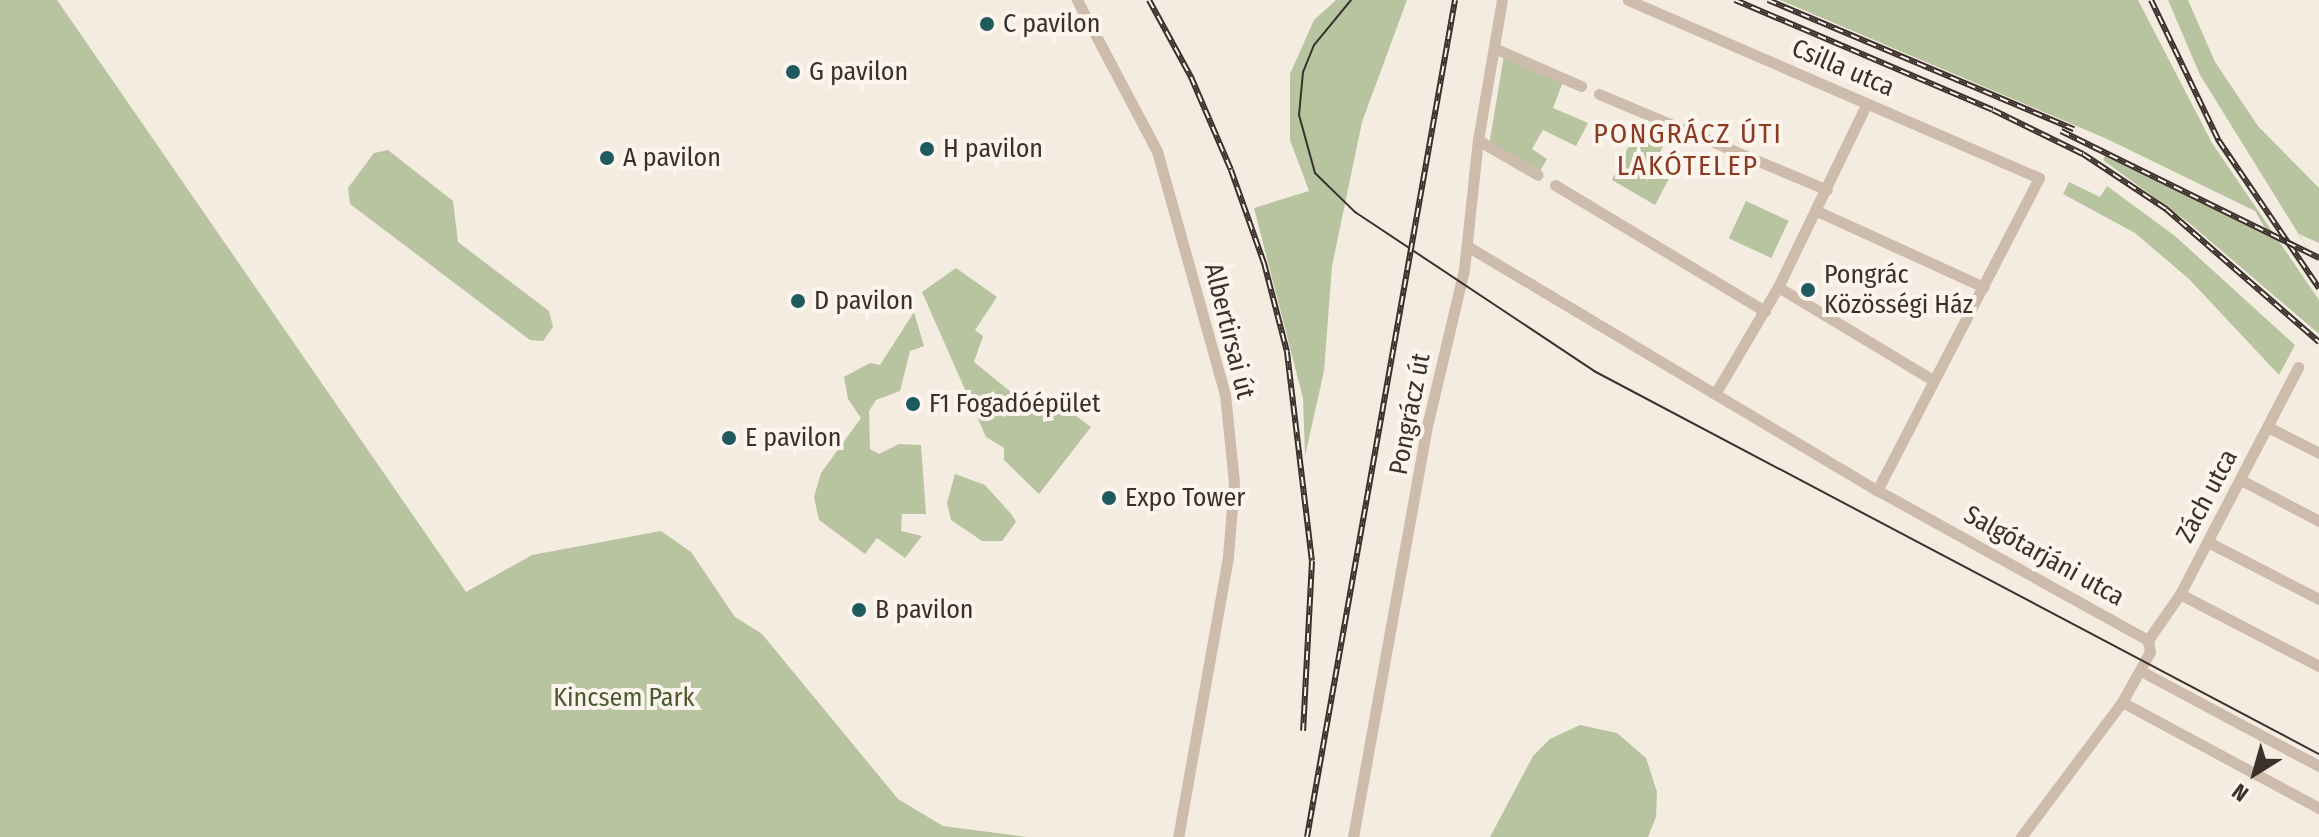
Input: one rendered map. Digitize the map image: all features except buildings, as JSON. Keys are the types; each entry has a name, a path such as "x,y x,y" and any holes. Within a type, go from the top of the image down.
{"street":[{"name":"Albertirsai út","path":"1077,0 1157,151 1225,394 1234,482 1228,557 1178,837"},
{"name":"Pongrácz út","path":"1353,837 1428,422 1467,246 1478,140 1502,0"},
{"name":"Csilla utca","path":"1628,0 2039,178 1984,287"},
{"path":"1494,48 1581,86"},
{"path":"1599,94 1827,190"},
{"path":"1715,394 1778,287 1867,103"},
{"path":"1478,140 1538,175"},
{"path":"1556,186 1765,311"},
{"path":"1817,211 1984,287 1877,490"},
{"name":"Salgótarjáni utca","path":"1467,246 1877,490 2148,640"},
{"path":"1778,287 1933,380"},
{"name":"Zách utca","path":"2148,640 2180,594 2298,367"},
{"path":"2268,427 2319,453"},
{"path":"2241,480 2319,521"},
{"path":"2208,542 2319,599"},
{"path":"2180,594 2319,666"},
{"path":"2021,837 2122,702 2150,652 2148,640"},
{"path":"2141,671 2319,766"},
{"path":"2122,702 2319,808"}],"green space":[{"name":"Kincsem Park","path":"0,0 57,0 466,592 532,555 661,531 691,552 735,617 762,634 898,799 943,826 1027,837 0,837"},
{"path":"1336,0 1407,0 1362,122 1332,266 1324,371 1305,456 1303,398 1254,208 1309,191 1290,140 1290,74 1314,20"},
{"path":"1780,0 2138,0 2212,143 2319,300 2319,334 2188,222 2103,160 2105,156 2270,237 2255,211 2107,139"},
{"path":"2168,0 2188,0 2215,62 2258,126 2319,188 2319,243 2299,234 2319,267 2200,75"},
{"path":"1504,55 1563,82 1553,108 1588,123 1576,146 1543,130 1532,149 1547,159 1539,173 1489,145"},
{"path":"1638,127 1666,140 1644,186 1655,167 1671,175 1655,205 1612,180"},
{"path":"388,150 453,201 458,242 549,311 553,327 543,341 530,340 350,204 348,188 374,153"},
{"path":"2069,182 2100,197 2107,186 2175,236 2295,345 2279,375 2189,279 2135,233 2063,194"},
{"path":"1746,201 1789,221 1771,258 1729,238"},
{"path":"956,268 997,297 975,330 983,336 974,362 1033,410 1046,394 1091,427 1039,494 1004,460 1004,448 986,437 922,292"},
{"path":"914,312 924,346 910,351 900,391 876,400 869,411 870,449 879,454 899,444 921,445 926,514 902,514 901,531 922,536 905,558 877,538 865,554 819,520 814,497 821,473 861,418 848,399 844,377 870,363 880,365"},
{"path":"955,474 985,485 1012,515 1016,522 1002,541 982,541 951,520 947,503"},
{"path":"1580,725 1617,733 1646,758 1657,792 1656,817 1648,837 1490,837 1533,756 1550,739"}],"tram line":[{"path":"1351,0 1314,45 1303,72 1299,115 1315,173 1355,212 1594,371 2319,754"}],"railway":[{"path":"1149,0 1191,77 1231,170 1264,263 1287,352 1312,561 1303,731"},
{"path":"1307,837 1455,0"},
{"path":"1735,0 1993,110 2083,154 2166,209 2319,342"},
{"path":"1768,0 2074,129"},
{"path":"2151,0 2219,141 2319,288"},
{"path":"2061,131 2319,258"}],"place":[{"name":"C pavilon","path":"987,24"},
{"name":"G pavilon","path":"793,72"},
{"name":"H pavilon","path":"927,149"},
{"name":"A pavilon","path":"607,158"},
{"name":"Pongrác Közösségi Ház","path":"1808,290"},
{"name":"D pavilon","path":"798,301"},
{"name":"F1 Fogadóépület","path":"913,404"},
{"name":"E pavilon","path":"729,438"},
{"name":"Expo Tower","path":"1109,498"},
{"name":"B pavilon","path":"859,610"}],"district":[{"name":"PONGRÁCZ ÚTI LAKÓTELEP","path":"1688,150"}]}
